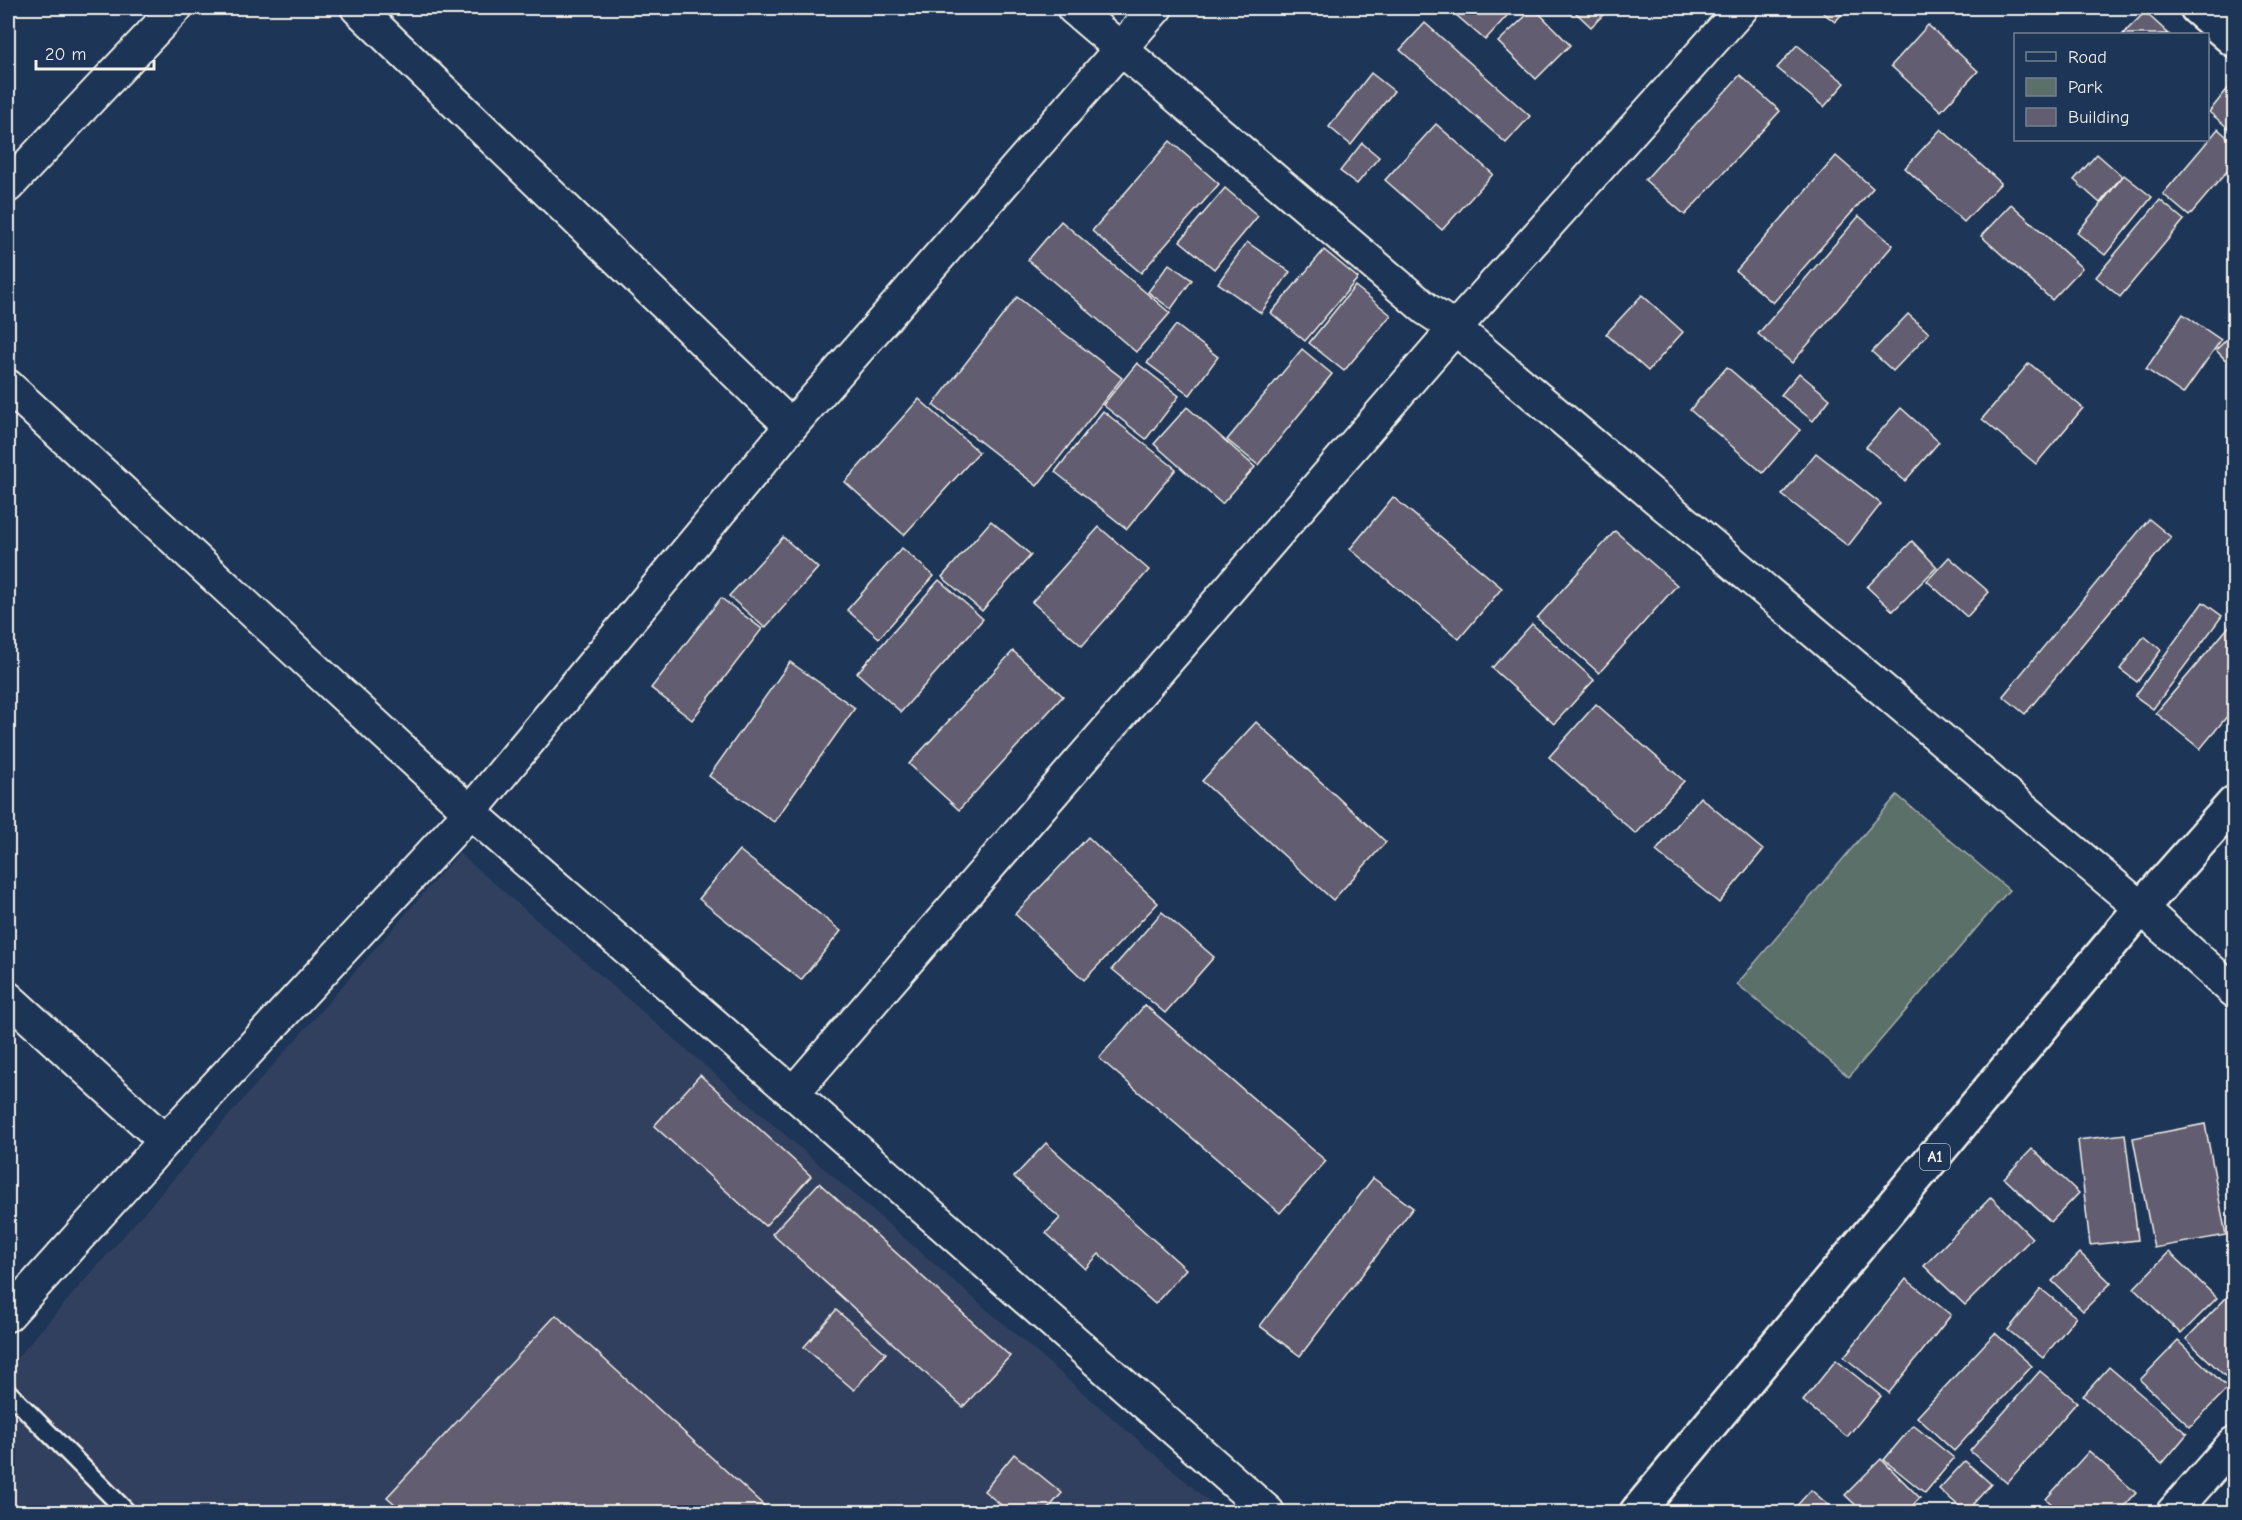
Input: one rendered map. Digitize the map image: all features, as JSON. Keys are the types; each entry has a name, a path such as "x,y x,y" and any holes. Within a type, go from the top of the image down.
{"main road":[{"path":"2197,8 2235,40"},
{"name":"A1","path":"1638,1512 2141,908 2235,803"}],"street":[{"path":"8,186 176,8"},
{"path":"357,8 791,426"},
{"path":"1073,8 1426,309 1455,328 2141,908 2235,991"},
{"path":"8,1315 165,1141 470,812 791,426 1156,8"},
{"path":"793,1093 1455,328 1742,8"},
{"path":"8,386 470,812 1268,1512"},
{"path":"2198,958 2235,957"},
{"path":"8,998 165,1141"},
{"path":"2173,1512 2235,1443"}],"lane":[{"path":"8,1392 127,1512"}],"shaded area":[{"path":"459,853 1221,1512 8,1512 8,1368"}],"green space":[{"path":"1897,795 2009,890 1849,1077 1737,984"}],"building":[{"path":"1448,8 1514,8 1485,40"},
{"path":"1534,8 1570,45 1536,79 1498,42"},
{"path":"1571,8 1610,8 1591,27"},
{"path":"1817,8 1847,8 1835,22"},
{"path":"2145,12 2168,33 2124,33"},
{"path":"1425,23 1530,116 1506,143 1400,50"},
{"path":"1928,25 1978,71 1941,111 1891,66"},
{"path":"1797,45 1845,83 1824,107 1777,68"},
{"path":"1371,73 1394,91 1351,145 1329,127"},
{"path":"1740,75 1780,111 1685,215 1645,180"},
{"path":"2229,87 2234,92 2234,133 2209,112"},
{"path":"1436,124 1493,174 1442,230 1385,180"},
{"path":"1941,129 2001,183 1964,222 1905,168"},
{"path":"2218,129 2234,143 2234,163 2189,216 2163,194"},
{"path":"1170,141 1219,184 1141,273 1092,231"},
{"path":"1362,143 1379,157 1357,184 1340,171"},
{"path":"2097,154 2122,176 2100,203 2074,180"},
{"path":"1836,156 1873,188 1773,303 1736,271"},
{"path":"2124,175 2152,197 2105,255 2077,233"},
{"path":"1225,188 1258,216 1214,269 1180,241"},
{"path":"2160,200 2184,220 2120,297 2096,277"},
{"path":"2011,204 2082,268 2052,300 1981,236"},
{"path":"1859,216 1893,245 1792,363 1758,334"},
{"path":"1061,221 1170,313 1136,352 1028,260"},
{"path":"1247,242 1290,272 1261,313 1218,283"},
{"path":"1324,250 1358,278 1305,341 1271,313"},
{"path":"1169,264 1192,280 1171,309 1148,292"},
{"path":"1355,286 1391,315 1344,371 1309,343"},
{"path":"1642,295 1683,332 1648,371 1606,334"},
{"path":"1017,297 1122,378 1037,486 933,405"},
{"path":"1908,314 1929,333 1893,371 1872,352"},
{"path":"2183,314 2221,340 2183,394 2146,369"},
{"path":"1176,325 1218,357 1190,395 1147,363"},
{"path":"2234,332 2234,369 2216,350"},
{"path":"1302,349 1332,374 1258,465 1227,440"},
{"path":"1137,363 1179,396 1146,439 1103,405"},
{"path":"2029,363 2083,408 2036,464 1982,419"},
{"path":"1727,367 1800,430 1763,473 1690,410"},
{"path":"1799,373 1830,399 1813,421 1781,395"},
{"path":"919,399 979,452 904,535 845,482"},
{"path":"1187,407 1255,467 1222,504 1154,444"},
{"path":"1901,408 1939,442 1905,481 1866,447"},
{"path":"1103,411 1176,469 1127,529 1055,472"},
{"path":"1816,453 1881,504 1848,546 1782,495"},
{"path":"1393,497 1502,588 1459,639 1350,549"},
{"path":"2149,519 2171,537 2025,714 2003,696"},
{"path":"991,521 1031,555 982,611 942,577"},
{"path":"1099,527 1149,570 1082,646 1032,602"},
{"path":"1615,531 1677,585 1599,673 1537,618"},
{"path":"783,537 818,568 765,628 729,596"},
{"path":"1912,541 1937,567 1893,611 1867,587"},
{"path":"902,548 934,576 879,638 847,610"},
{"path":"1949,557 1989,592 1967,617 1927,581"},
{"path":"939,580 983,619 901,712 857,673"},
{"path":"721,598 762,629 692,720 651,688"},
{"path":"2203,602 2222,616 2153,709 2135,696"},
{"path":"2232,623 2234,626 2234,708 2200,749 2156,713"},
{"path":"1532,624 1594,680 1554,724 1492,668"},
{"path":"2144,636 2161,650 2137,682 2120,669"},
{"path":"1013,651 1063,696 959,810 909,764"},
{"path":"790,662 855,708 774,822 709,776"},
{"path":"1596,704 1684,781 1636,834 1549,757"},
{"path":"1256,722 1386,842 1333,900 1202,781"},
{"path":"1700,797 1763,850 1719,903 1656,851"},
{"path":"1088,837 1158,903 1084,980 1015,914"},
{"path":"739,850 841,931 801,980 699,899"},
{"path":"1162,912 1214,957 1165,1013 1112,969"},
{"path":"1145,1005 1326,1161 1280,1213 1099,1058"},
{"path":"700,1075 811,1176 765,1226 654,1126"},
{"path":"2205,1124 2226,1235 2154,1248 2133,1138"},
{"path":"2125,1134 2138,1240 2090,1245 2078,1140"},
{"path":"1046,1143 1186,1269 1155,1304 1099,1254 1085,1269 1046,1233 1060,1218 1014,1177"},
{"path":"2032,1149 2079,1193 2051,1222 2004,1178"},
{"path":"1373,1178 1413,1208 1300,1356 1260,1326"},
{"path":"819,1183 1010,1356 963,1407 772,1234"},
{"path":"1991,1197 2032,1238 1965,1305 1924,1266"},
{"path":"2169,1252 2217,1298 2181,1334 2134,1288"},
{"path":"2080,1253 2111,1283 2083,1311 2052,1281"},
{"path":"1906,1279 1951,1315 1889,1393 1844,1357"},
{"path":"2041,1289 2076,1317 2043,1358 2008,1330"},
{"path":"2231,1293 2234,1297 2234,1368 2226,1377 2186,1339"},
{"path":"836,1310 886,1353 854,1390 804,1347"},
{"path":"556,1315 771,1512 404,1512 387,1497"},
{"path":"1995,1333 2032,1366 1954,1451 1917,1417"},
{"path":"2178,1341 2228,1388 2190,1427 2140,1380"},
{"path":"1836,1360 1881,1396 1847,1437 1803,1401"},
{"path":"2109,1367 2187,1434 2162,1464 2083,1396"},
{"path":"2040,1371 2077,1402 2007,1483 1970,1451"},
{"path":"1913,1425 1954,1458 1925,1493 1884,1460"},
{"path":"2089,1451 2136,1493 2119,1512 2061,1512 2046,1499"},
{"path":"1014,1454 1062,1493 1045,1512 1010,1512 984,1491"},
{"path":"1881,1459 1920,1498 1906,1512 1863,1512 1845,1495"},
{"path":"1965,1461 1991,1484 1966,1512 1939,1489"},
{"path":"1811,1490 1837,1512 1791,1512"}]}
